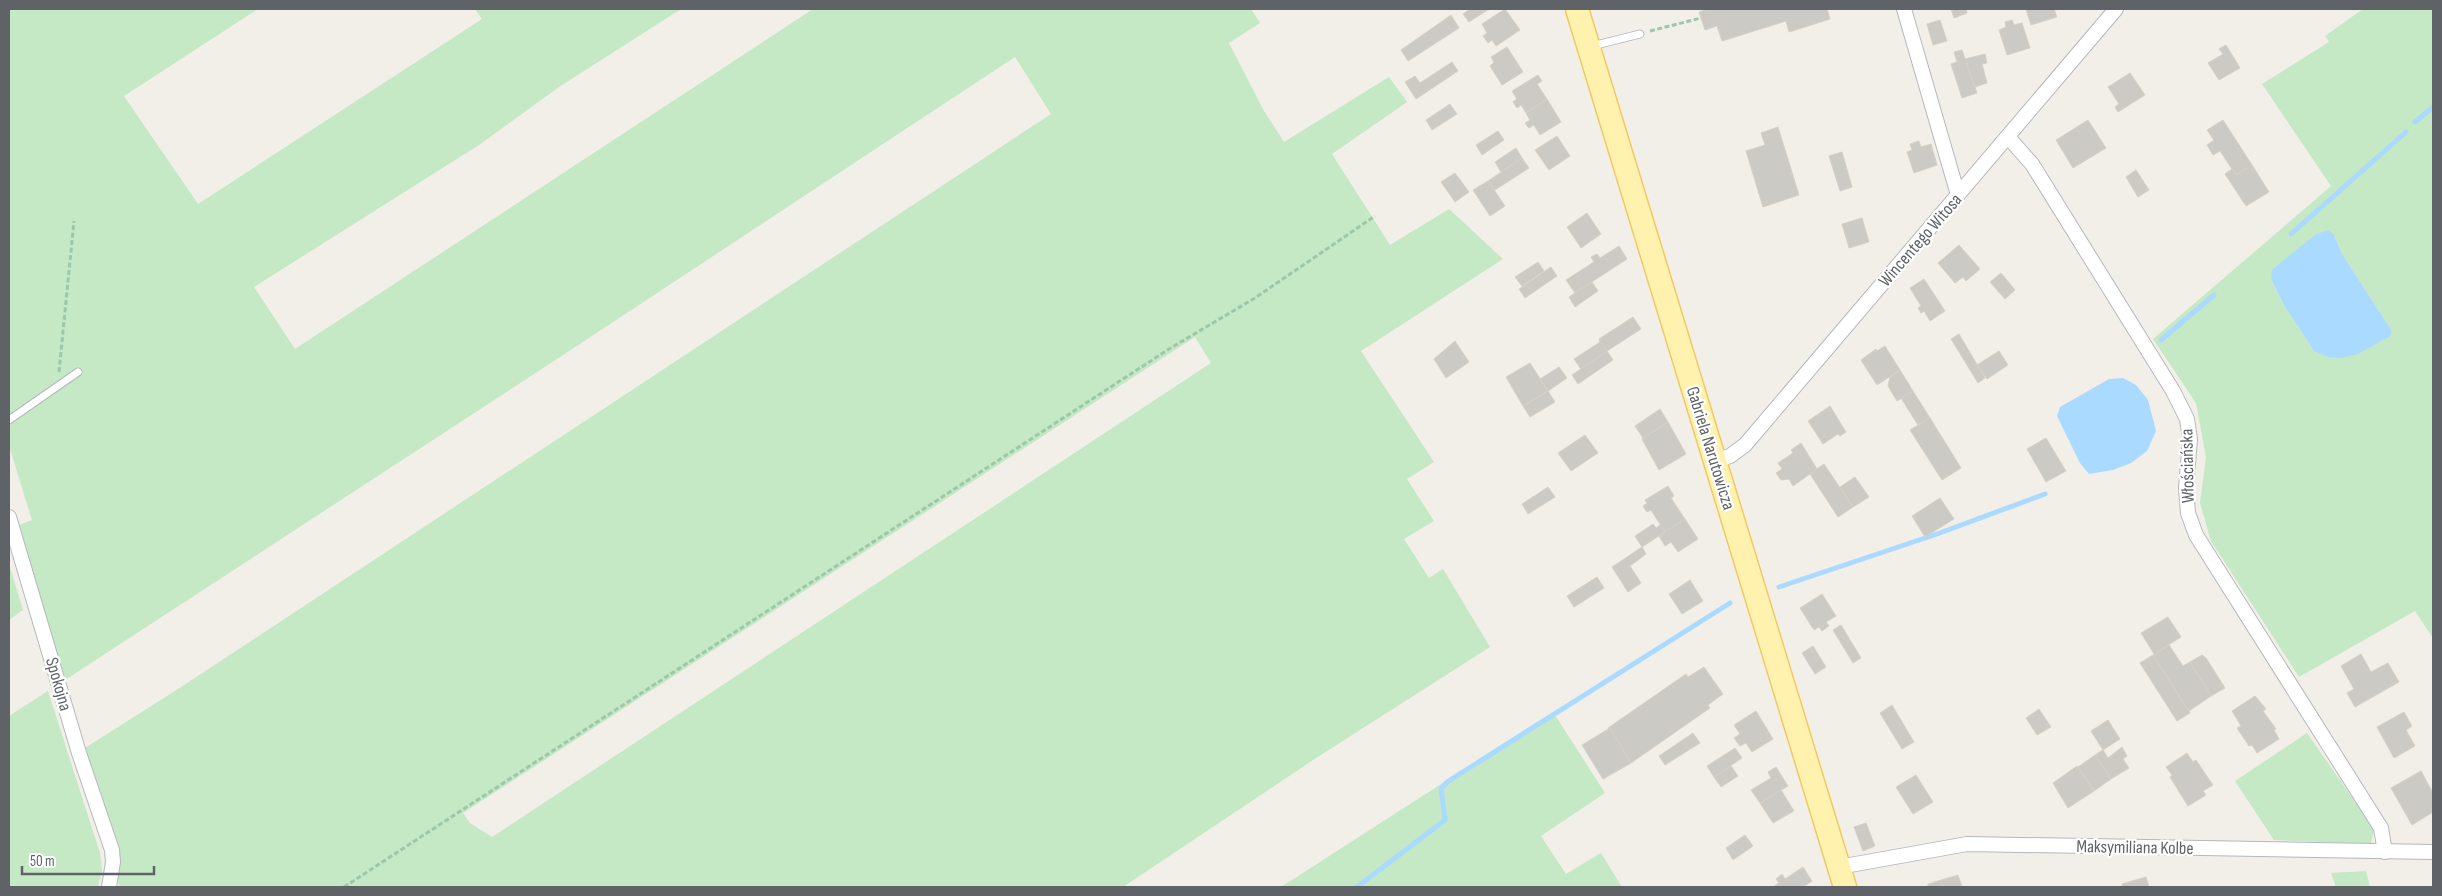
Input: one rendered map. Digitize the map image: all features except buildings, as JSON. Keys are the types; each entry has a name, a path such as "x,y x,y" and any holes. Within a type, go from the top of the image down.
{"main road":[{"name":"Gabriela Narutowicza","path":"1577,9 1842,877"}],"street":[{"path":"1904,9 1958,195"},
{"name":"Wincentego Witosa","path":"1715,461 1730,456 1745,445 2116,9"},
{"name":"Włościańska","path":"2008,137 2032,164 2173,391 2187,419 2190,439 2186,488 2188,513 2196,535 2381,828 2385,852"},
{"name":"Spokojna","path":"9,517 79,753 112,850 113,862 109,887"},
{"name":"Maksymiliana Kolbe","path":"1842,877 1966,844 2433,852"}],"lane":[{"path":"1589,47 1640,34"},
{"path":"9,420 78,372"}],"path":[{"path":"1640,34 1700,18"},
{"path":"344,887 1114,385 1255,298 1375,216"},
{"path":"57,387 74,221"}],"green space":[{"path":"9,9 258,9 124,96 198,204 482,19 475,9 681,9 559,87 479,145 254,287 295,349 813,9 1251,9 1260,23 1229,43 1264,111 1284,142 1389,77 1407,102 1332,154 1390,245 1449,209 1503,259 1361,351 1434,462 1407,479 1434,521 1404,539 1429,578 1443,569 1490,647 1313,760 1123,887 120,887 115,874 117,854 111,824 85,748 178,689 1051,114 1015,57 65,680 19,525 32,520 9,446","holes":["1195,337 1211,363 492,837 470,823 463,813"]},
{"path":"2363,9 2433,9 2433,638 2415,611 2299,677 2211,541 2200,503 2206,457 2196,403 2153,339 2331,186 2262,84 2329,42 2325,36","holes":["2334,235 2342,254 2392,331 2387,337 2369,344 2314,351 2284,305 2271,279"]},
{"path":"9,564 23,610 9,620"},
{"path":"48,691 100,853 102,870 98,887 9,887 9,716"},
{"path":"1553,712 1605,793 1541,836 1566,874 1601,853 1622,887 1281,887"},
{"path":"2307,733 2374,829 2371,844 2274,840 2235,781"},
{"path":"2366,871 2370,887 2336,887 2331,873"}],"water":[{"path":"2328,230 2334,235 2342,254 2392,331 2390,336 2358,354 2340,358 2328,357 2314,351 2284,305 2271,279 2272,270 2315,235"},
{"path":"2123,378 2136,385 2148,400 2156,431 2147,451 2131,463 2113,470 2089,474 2080,463 2057,416 2060,407 2109,379"}],"waterway":[{"path":"2415,122 2433,107"},
{"path":"2291,234 2406,132"},
{"path":"2161,340 2214,295"},
{"path":"1779,587 1937,534 2045,494"},
{"path":"1357,887 1445,820 1441,789 1447,782 1730,603"}]}
